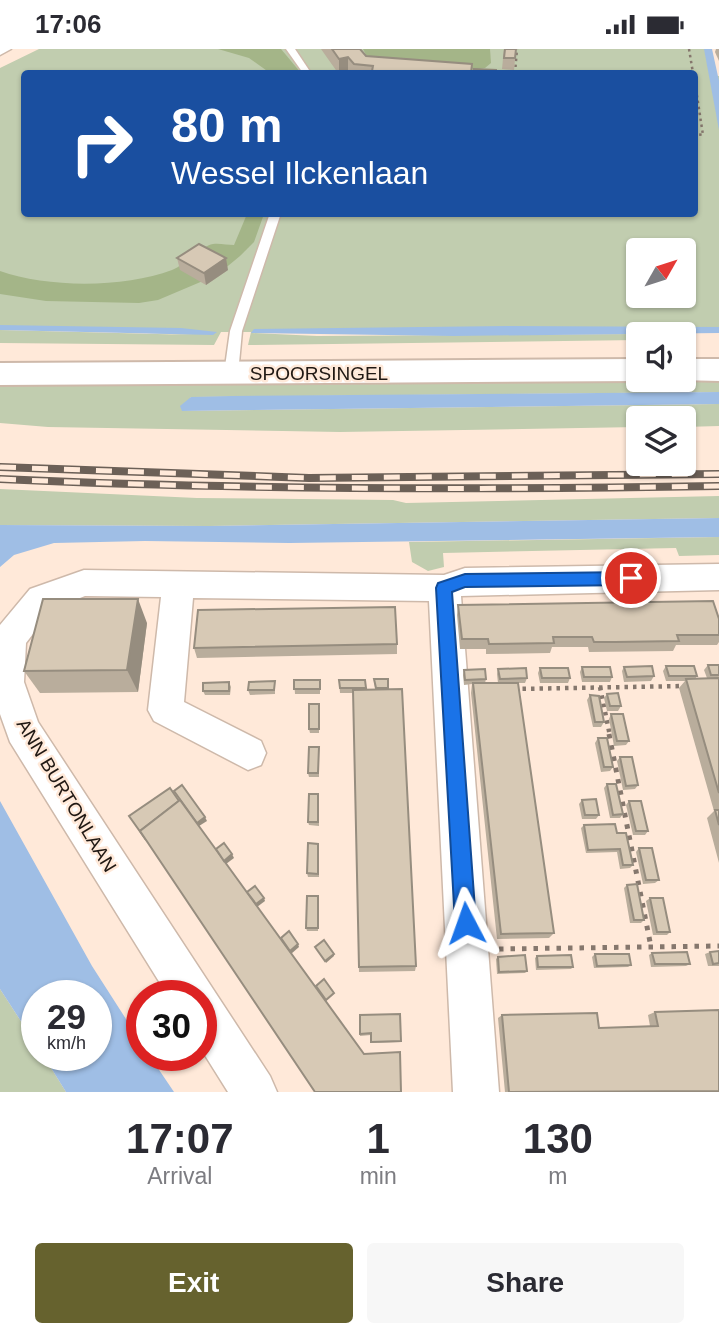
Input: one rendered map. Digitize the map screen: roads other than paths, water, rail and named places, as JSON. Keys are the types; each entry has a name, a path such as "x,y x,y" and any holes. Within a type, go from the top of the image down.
{"main road":[{"name":"SPOORSINGEL","path":"0,374 626,370"},
{"path":"696,370 719,370"}],"street":[{"name":"ANN BURTONLAAN","path":"183,980 23,730 7,681 9,639 41,600 84,583 444,588 465,580 717,583"},
{"path":"178,585 166,710 248,753"},
{"path":"444,588 476,1092"},
{"path":"217,1034 254,1092"}],"lane":[{"path":"290,49 305,70"},
{"path":"231,374 236,331 275,217"}],"water":[{"path":"704,49 712,49 719,81 719,130"},
{"path":"0,325 181,328 217,332 213,335 0,330"},
{"path":"626,327 626,334 454,336 251,333 254,329"},
{"path":"696,327 719,327 719,333 696,333"},
{"path":"719,392 719,404 182,411 180,406 191,397"},
{"path":"719,518 719,537 289,543 54,543 14,555 0,567 0,525 209,526"},
{"path":"0,801 101,980 21,980 21,1021 0,989"},
{"path":"112,997 126,1019 126,1071 160,1071 174,1092 66,1092 53,1071 112,1071"}],"railway":[{"path":"0,467 309,478 719,474"},
{"path":"0,479 360,488 719,486"}]}
